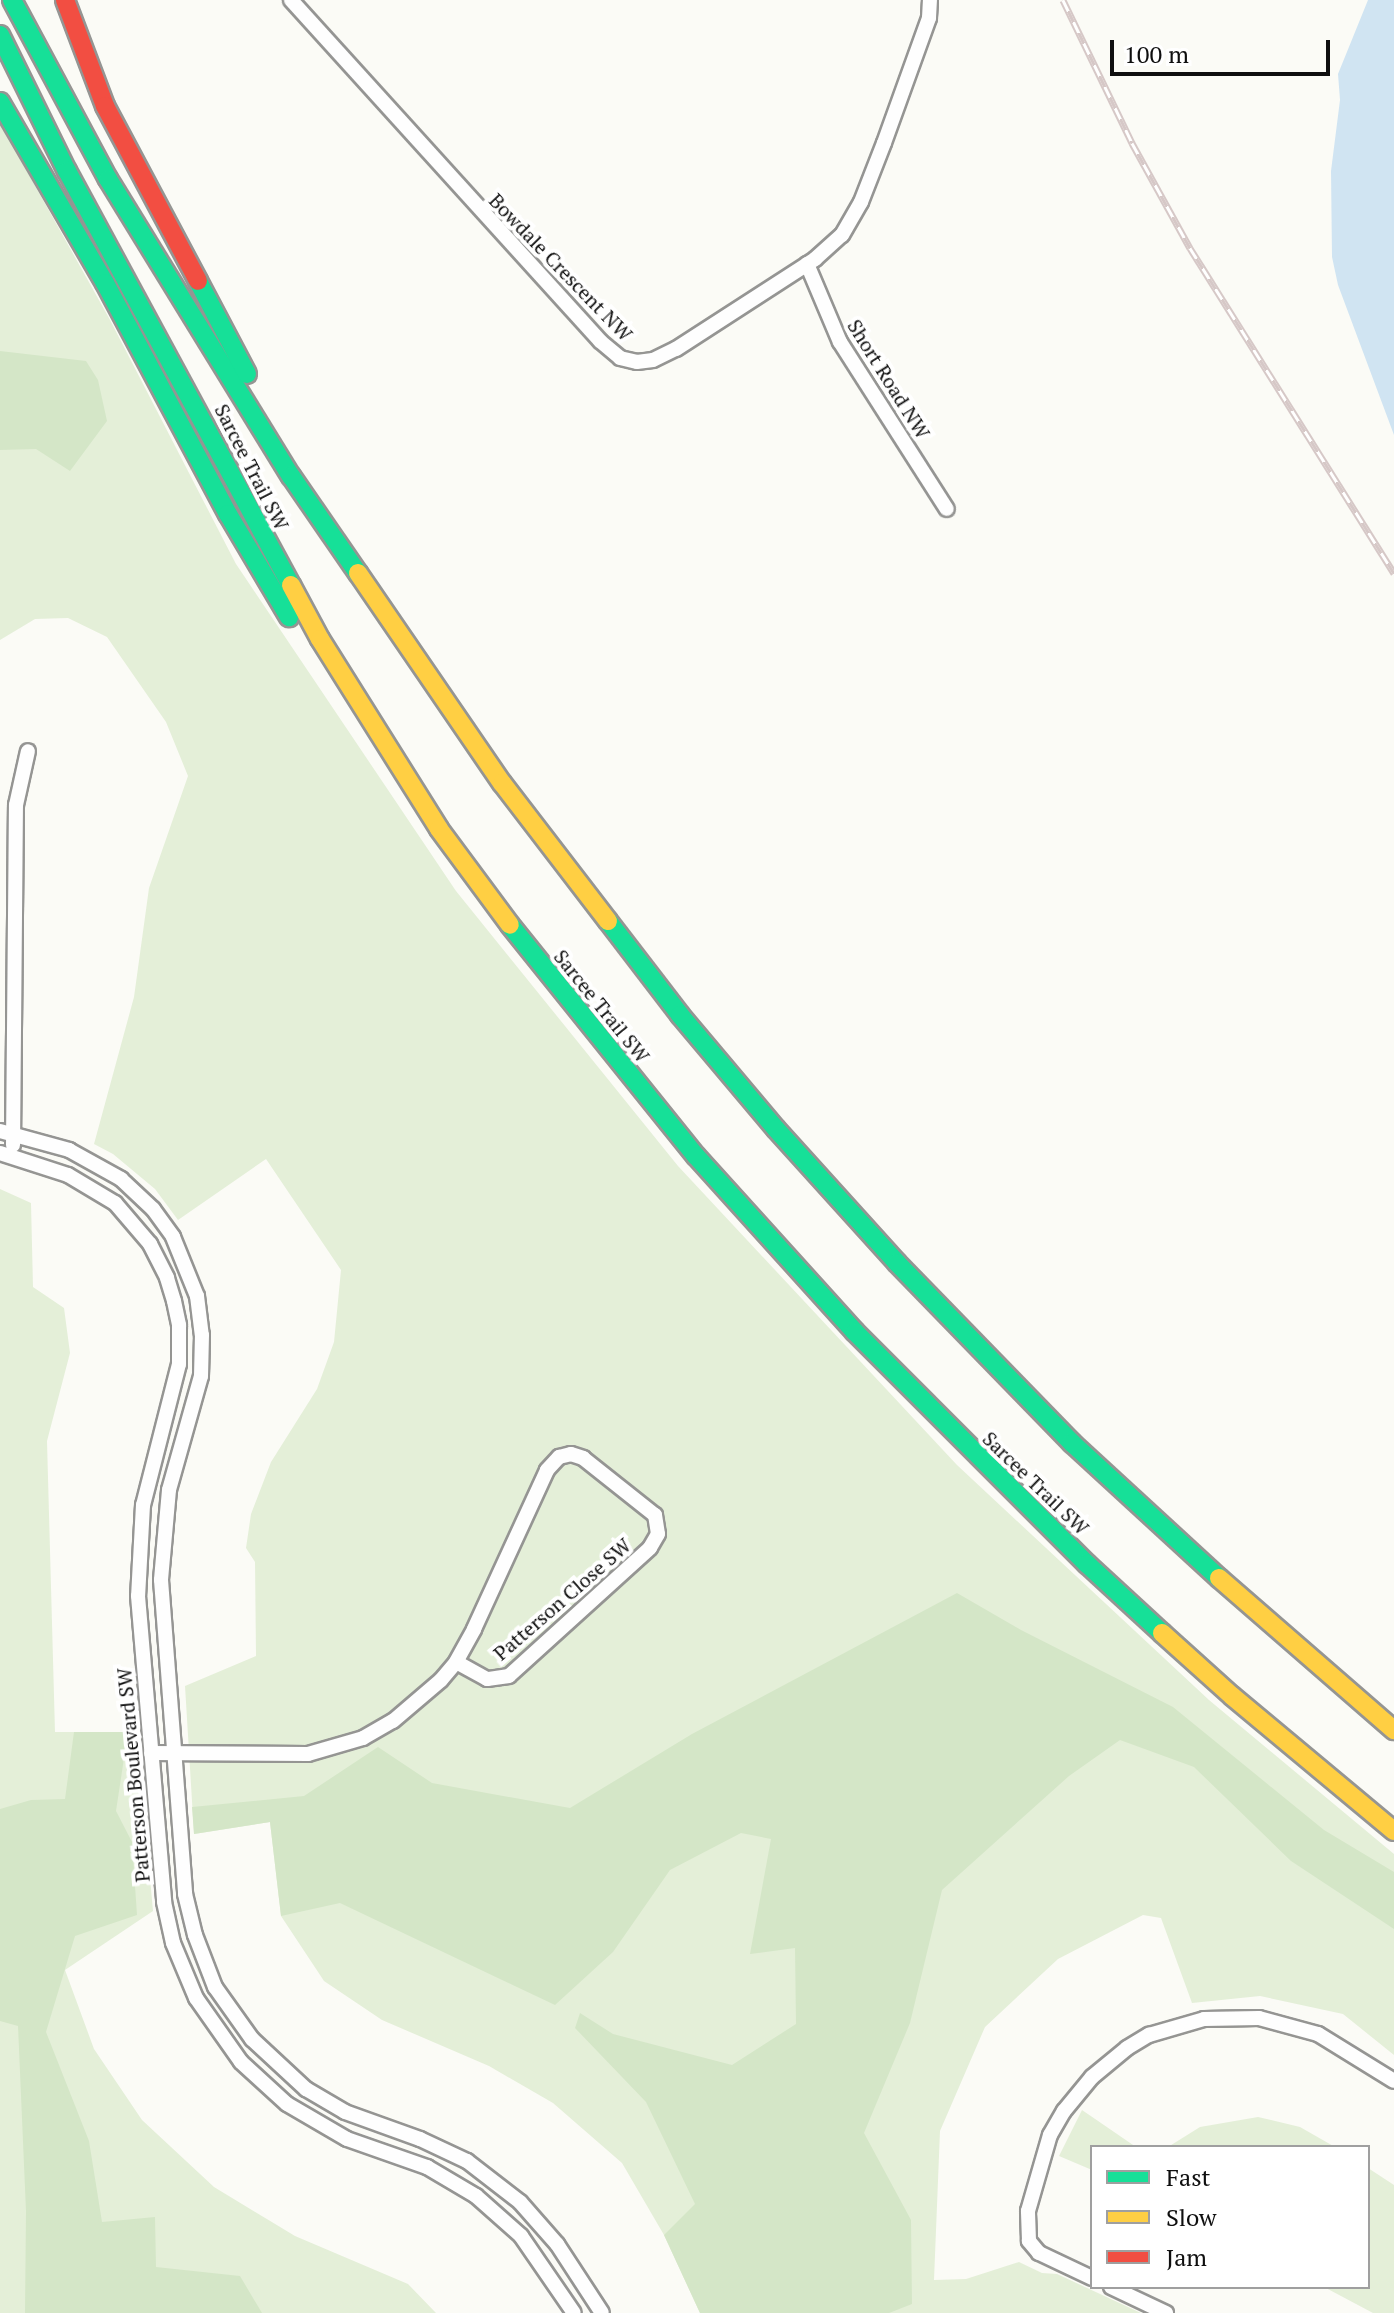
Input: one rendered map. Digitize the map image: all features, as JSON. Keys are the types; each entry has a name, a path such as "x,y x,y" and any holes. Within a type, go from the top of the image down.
{"highway":[{"name":"Sarcee Trail SW","path":"12,0 108,179 291,476 502,783 680,1015 776,1129 897,1263 1072,1443 1173,1538 1394,1730"},
{"path":"65,0 105,106 254,387 291,476"},
{"name":"Sarcee Trail SW","path":"0,35 67,171 277,562 439,829 576,1010 678,1134 855,1332 1087,1564 1232,1696 1394,1831"},
{"path":"0,66 67,171"},
{"path":"0,102 105,283 267,583 390,769 439,829"}],"street":[{"name":"Bowdale Crescent NW","path":"291,0 551,289 622,360 642,362 665,356 807,264 842,235 861,202 929,18 930,0"},
{"name":"Short Road NW","path":"807,264 840,342 947,509"},
{"path":"6,1155 16,805 28,751"},
{"name":"Patterson Boulevard SW","path":"7,1134 69,1150 93,1161 132,1188 173,1237 197,1296 202,1335 201,1376 166,1509 162,1596 183,1875 191,1920 204,1962 234,2017 275,2064 345,2112 467,2161 535,2217 602,2313"},
{"name":"Patterson Boulevard SW","path":"6,1155 68,1175 115,1203 150,1244 167,1278 174,1301 179,1325 177,1377 143,1505 138,1596 166,1916 183,1972 215,2030 252,2074 302,2114 347,2139 404,2157 455,2182 521,2236 574,2313"},
{"path":"174,1301 197,1296"},
{"name":"Patterson Close SW","path":"151,1753 285,1757 335,1748 393,1721 441,1680 456,1662 547,1470 559,1457 571,1454 583,1458 655,1515 658,1534 650,1548 509,1676 487,1679 456,1662"},
{"path":"143,1505 166,1509"},
{"path":"215,2030 234,2017"},
{"path":"1090,2277 1039,2253 1029,2241 1028,2211 1050,2135 1064,2111 1092,2077 1127,2048 1149,2035 1204,2019 1259,2018 1318,2034 1394,2081"},
{"path":"455,2182 467,2161"},
{"path":"1115,2289 1166,2313"}],"green space":[{"path":"0,123 109,318 236,564 456,891 678,1166 957,1465 1209,1700 1394,1854 1394,2055 1343,2014 1260,1996 1192,2003 1161,1918 1143,1915 1058,1959 985,2027 940,2131 934,2280 966,2279 1019,2262 1042,2273 1057,2274 1141,2313 700,2313 664,2235 622,2163 553,2103 489,2066 382,2020 324,1981 281,1916 270,1822 194,1834 185,1686 256,1656 255,1562 246,1548 251,1514 271,1462 317,1389 334,1342 341,1270 266,1159 178,1220 155,1189 113,1154 94,1144 134,997 149,888 188,776 166,722 107,637 68,618 35,619 0,640"},
{"path":"0,351 86,361 98,380 107,421 70,471 36,449 0,450"},
{"path":"0,1189 31,1203 33,1287 64,1308 70,1353 47,1441 55,1732 137,1732 153,1911 65,1970 94,2049 142,2120 214,2187 295,2236 408,2284 436,2313 0,2313"},
{"path":"957,1593 1021,1630 1173,1707 1324,1830 1394,1872 1394,1929 1291,1861 1194,1767 1120,1740 1069,1776 942,1890 910,2023 864,2133 911,2220 912,2304 889,2313 700,2313 664,2235 695,2204 646,2102 575,2028 580,2013 613,2034 732,2065 796,2024 795,1948 750,1954 771,1839 741,1833 670,1870 613,1952 555,2005 340,1903 281,1916 270,1822 194,1834 192,1807 304,1796 378,1747 432,1783 570,1808 692,1734"},
{"path":"74,1732 128,1732 116,1811 132,1842 137,1915 75,1936 46,2032 89,2141 102,2222 155,2217 156,2267 240,2276 262,2313 25,2313 26,2211 18,2026 0,2021 0,1809 31,1800 65,1799"},
{"path":"1082,2110 1133,2145 1090,2145 1090,2169 1059,2156"},
{"path":"1258,2117 1300,2127 1332,2145 1171,2145 1200,2127"},
{"path":"1370,2169 1394,2185 1394,2313 1373,2313 1328,2289 1370,2289"}],"water":[{"path":"1368,0 1394,0 1394,435 1338,285 1332,257 1331,171 1340,100 1338,74"}],"railway":[{"path":"1063,0 1132,143 1190,248 1394,573"}],"traffic: fast":[{"path":"12,0 108,179 291,476 358,573"},
{"path":"0,35 67,171 291,585"},
{"path":"0,102 105,283 228,514 289,617"},
{"path":"198,281 247,374"},
{"path":"608,921 680,1015 776,1129 897,1263 1072,1443 1219,1578"},
{"path":"510,925 696,1156 855,1332 1087,1564 1162,1633"}],"traffic: slow":[{"path":"358,573 502,783 608,921"},
{"path":"291,585 320,639 439,829 510,925"},
{"path":"1219,1578 1394,1730"},
{"path":"1162,1633 1232,1696 1394,1831"}],"traffic: jam":[{"path":"65,0 105,106 198,281"}]}
